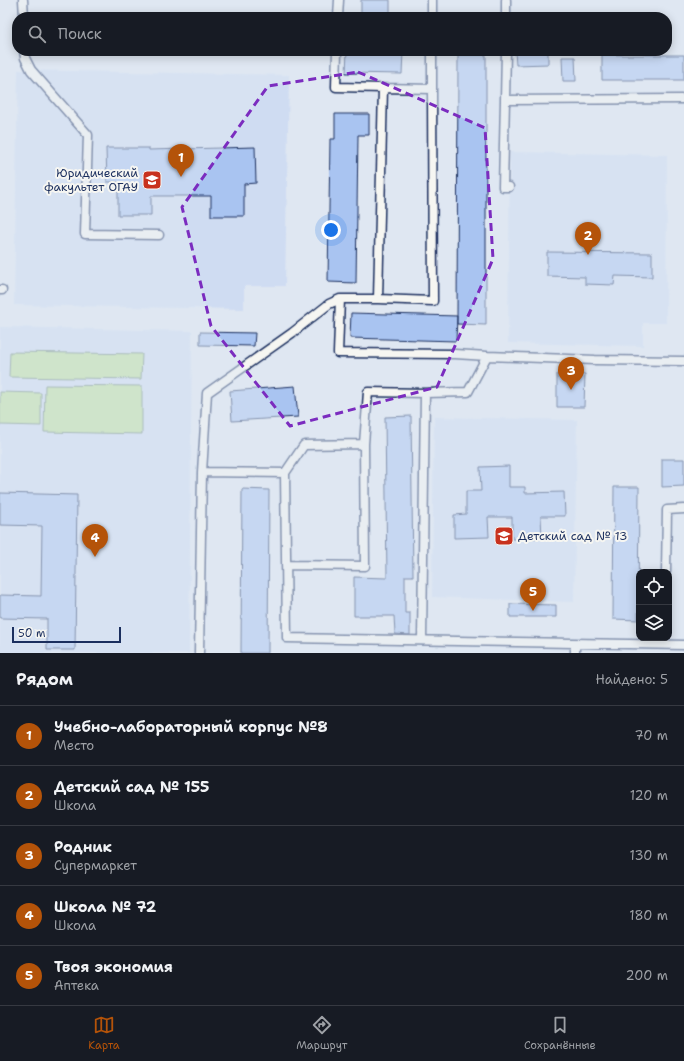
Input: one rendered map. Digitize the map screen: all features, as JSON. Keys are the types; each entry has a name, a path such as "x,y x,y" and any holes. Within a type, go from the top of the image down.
{"lane":[{"path":"23,0 24,12"},
{"path":"338,12 339,0"},
{"path":"432,0 432,12"},
{"path":"506,0 506,12"},
{"path":"24,56 31,70 88,135 85,234 159,235"},
{"path":"337,56 336,87 432,89"},
{"path":"199,653 202,472 207,393 292,333 329,304 340,299 433,301 432,56"},
{"path":"506,56 503,187 509,187"},
{"path":"378,299 383,88"},
{"path":"505,100 684,99"},
{"path":"340,299 338,353 455,354 595,360 684,361"},
{"path":"286,565 365,566 364,444 368,392 468,392 487,356"},
{"path":"422,640 425,393"},
{"path":"364,444 304,445 285,473 287,638 575,644 665,642 684,646"},
{"path":"202,472 285,473"},
{"path":"666,569 667,510 684,510"},
{"path":"575,644 575,653"}],"highlighted area":[{"path":"358,72 485,128 493,259 437,387 290,426 211,326 182,207 268,86"}],"shaded area":[{"name":"Юридический факультет ОГАУ","path":"18,70 289,75 285,286 244,286 244,309 14,305"},
{"path":"510,152 667,155 666,323 643,323 643,346 508,343"},
{"path":"0,327 192,331 189,653 0,653"},
{"name":"Детский сад № 13","path":"434,417 577,420 574,602 432,597"}],"green space":[{"path":"10,352 142,354 141,379 9,377"},
{"path":"45,385 142,386 142,434 44,432"},
{"path":"0,392 41,393 41,426 0,425"}],"building":[{"path":"361,0 390,0 390,12 361,12"},
{"path":"684,55 684,80 602,80 602,56"},
{"path":"347,56 403,56 402,74 346,73"},
{"path":"458,56 486,56 486,325 457,324"},
{"path":"515,56 548,56 548,64 516,65"},
{"path":"562,57 575,57 576,81 563,81"},
{"path":"335,114 369,114 369,135 358,135 356,283 328,282 330,139 335,139"},
{"path":"255,147 256,183 244,184 244,216 211,216 211,196 151,196 151,215 118,215 118,182 107,182 106,148 149,148 149,150"},
{"path":"547,252 652,253 652,277 615,276 614,285 585,284 585,277 547,276"},
{"path":"351,313 457,316 456,341 350,338"},
{"path":"200,332 255,333 254,346 200,345"},
{"path":"557,374 585,374 584,407 557,407"},
{"path":"295,386 298,417 232,421 230,391"},
{"path":"411,416 413,576 405,576 405,613 410,613 410,635 395,634 394,616 354,616 354,577 387,578 385,417"},
{"path":"662,459 684,459 684,486 662,487"},
{"path":"509,466 509,487 525,487 525,493 564,492 565,516 541,516 542,538 512,539 512,517 488,517 489,537 454,538 454,515 466,514 466,491 481,491 480,467"},
{"path":"614,487 639,487 638,569 636,569 636,620 613,619"},
{"path":"242,489 269,490 268,653 241,653"},
{"path":"0,493 77,495 75,650 47,650 47,619 0,618 0,595 41,596 42,526 0,525"},
{"path":"510,604 556,605 556,617 510,617"}],"place":[{"name":"Учебно-лабораторный корпус №8","path":"181,177"},
{"name":"Юридический факультет ОГАУ","path":"152,180"},
{"name":"Детский сад № 155","path":"588,255"},
{"name":"Родник","path":"571,390"},
{"name":"Детский сад № 13","path":"504,536"},
{"name":"Школа № 72","path":"95,557"},
{"name":"Твоя экономия","path":"533,611"}]}
